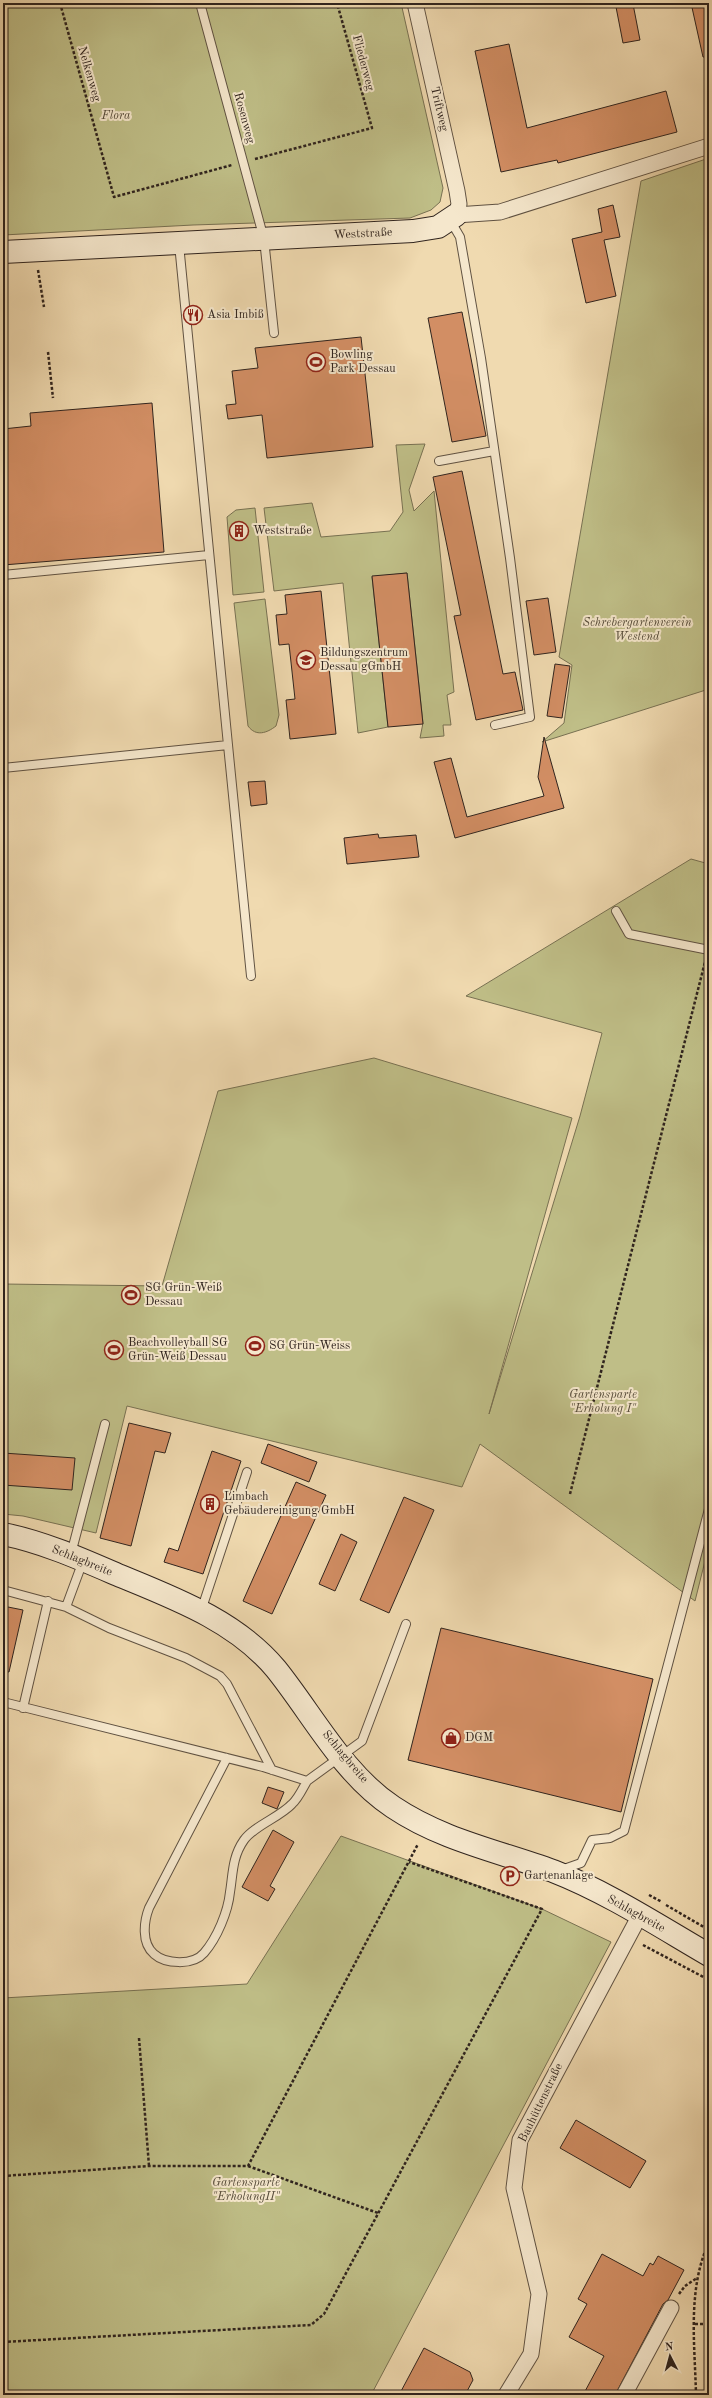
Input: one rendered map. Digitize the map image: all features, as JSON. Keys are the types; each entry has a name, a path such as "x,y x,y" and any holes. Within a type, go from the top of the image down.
{"street":[{"name":"Triftweg","path":"415,3 458,191 459,204 453,218"},
{"name":"Weststraße","path":"3,252 418,231 438,226 453,218 500,212 709,146"},
{"name":"Schlagbreite","path":"3,1534 77,1558 200,1611 241,1637 269,1662 342,1756 379,1796 426,1827 466,1843 554,1872 640,1916 709,1955"},
{"name":"Bauhüttenstraße","path":"506,2395 531,2354 538,2294 514,2188 520,2140 640,1916"},
{"path":"624,2395 671,2308"}],"lane":[{"name":"Rosenweg","path":"200,3 264,239 274,333"},
{"path":"453,218 460,237 481,358 524,658 530,717 495,725"},
{"path":"179,244 250,976"},
{"path":"439,461 494,451"},
{"path":"3,575 209,555"},
{"path":"3,768 228,745"},
{"path":"616,911 629,934 708,950"},
{"path":"66,1607 105,1424"},
{"path":"200,1611 247,1472"},
{"path":"554,1872 581,1863 592,1840 610,1838 624,1831 709,1509"},
{"path":"3,1590 66,1607 109,1628 186,1658 220,1676 227,1684 272,1770"},
{"path":"24,1708 48,1601"},
{"path":"227,1758 144,1920 149,1947 153,1953 161,1958 181,1962 195,1960 204,1954 224,1913 230,1893 231,1869 244,1840 293,1804 307,1781 362,1741 406,1624"},
{"path":"3,1702 227,1758 307,1781"}],"path":[{"name":"Nelkenweg","path":"60,3 114,197"},
{"name":"Fliederweg","path":"337,3 372,128"},
{"path":"36,250 44,307"},
{"path":"48,352 53,398"},
{"path":"570,1494 708,950"},
{"path":"3,2342 311,2325 324,2314 542,1909 409,1862 248,2166"},
{"path":"628,1937 709,1980"},
{"path":"139,2038 149,2166"},
{"path":"3,2176 149,2166 248,2166 378,2213"},
{"path":"696,2395 695,2324 697,2277 702,2258 709,2242"},
{"path":"671,2308 685,2286 697,2277"},
{"path":"695,2324 709,2324"}],"green space":[{"name":"Flora","path":"3,3 401,3 443,188 440,202 431,210 410,218 193,225 3,235"},
{"name":"Schrebergartenverein Westend","path":"709,158 709,689 542,742 564,723 572,665 559,657 641,181"},
{"path":"425,444 409,490 414,511 434,491 454,692 447,695 451,725 443,725 444,736 420,738 423,723 407,573 372,577 388,727 358,733 343,583 274,591 264,508 312,503 321,537 390,531 403,512 396,445"},
{"path":"255,508 264,592 233,595 227,517 236,510"},
{"path":"265,599 279,715 276,726 265,732 258,733 254,732 248,726 234,603"},
{"name":"Gartensparte \"Erholung I\"","path":"691,859 709,864 709,1545 695,1601 480,1444 462,1487 127,1406 96,1533 23,1516 3,1514 3,1284 162,1286 218,1091 374,1058 572,1118 489,1414 580,1116 602,1033 466,996"},
{"name":"Gartensparte \"ErholungII\"","path":"341,1836 542,1909 611,1942 371,2395 3,2395 3,1998 247,1984"}],"building":[{"path":"691,3 709,3 709,57 703,57"},
{"path":"633,4 640,40 623,43 616,7"},
{"path":"509,44 527,128 666,91 677,132 558,163 557,160 501,172 475,51"},
{"path":"613,205 620,237 604,240 616,296 586,303 572,239 602,232 598,209"},
{"path":"462,312 486,436 452,442 428,318"},
{"path":"361,337 373,447 267,458 262,415 228,419 226,405 236,404 232,371 258,368 255,348"},
{"path":"152,403 164,552 3,565 3,429 31,426 30,413"},
{"path":"462,471 503,674 515,672 523,710 476,720 454,616 461,615 433,477"},
{"path":"407,573 423,724 388,727 372,576"},
{"path":"321,591 336,734 290,739 286,700 295,699 289,644 279,645 276,615 287,614 285,595"},
{"path":"548,598 556,652 534,655 526,601"},
{"path":"555,664 570,666 562,718 547,716"},
{"path":"544,737 564,808 455,838 434,762 451,758 467,817 544,796 538,777"},
{"path":"265,781 267,804 251,806 248,782"},
{"path":"378,834 379,838 416,835 419,857 347,864 344,838"},
{"path":"129,1423 171,1433 165,1453 155,1451 131,1546 100,1538"},
{"path":"268,1444 317,1462 309,1482 261,1463"},
{"name":"Limbach Gebäudereinigung GmbH","path":"212,1451 241,1461 203,1574 164,1562 169,1548 178,1551"},
{"path":"3,1453 75,1458 72,1490 3,1485"},
{"path":"296,1482 326,1495 272,1614 243,1601"},
{"path":"404,1497 434,1510 389,1613 360,1600"},
{"path":"341,1534 357,1542 335,1591 319,1584"},
{"path":"3,1606 23,1610 9,1672 3,1671"},
{"path":"441,1628 653,1679 621,1812 408,1760"},
{"path":"268,1787 284,1792 277,1809 262,1803"},
{"path":"273,1830 294,1842 270,1886 275,1889 268,1901 242,1887"},
{"path":"576,2120 646,2161 630,2188 560,2148"},
{"path":"602,2254 643,2276 650,2263 653,2265 658,2256 684,2270 668,2300 663,2304 615,2395 583,2395 604,2356 569,2337 587,2304 578,2299"},
{"path":"424,2348 470,2372 473,2380 465,2395 399,2395"}],"place":[{"name":"Asia Imbiß","path":"193,315"},
{"name":"Bowling Park Dessau","path":"316,362"},
{"name":"Weststraße","path":"239,531"},
{"name":"Bildungszentrum Dessau gGmbH","path":"306,660"},
{"name":"SG Grün-Weiß Dessau","path":"131,1295"},
{"name":"SG Grün-Weiss","path":"255,1346"},
{"name":"Beachvolleyball SG Grün-Weiß Dessau","path":"114,1350"},
{"name":"Limbach Gebäudereinigung GmbH","path":"210,1504"},
{"name":"DGM","path":"451,1738"},
{"name":"Gartenanlage","path":"510,1876"}]}
